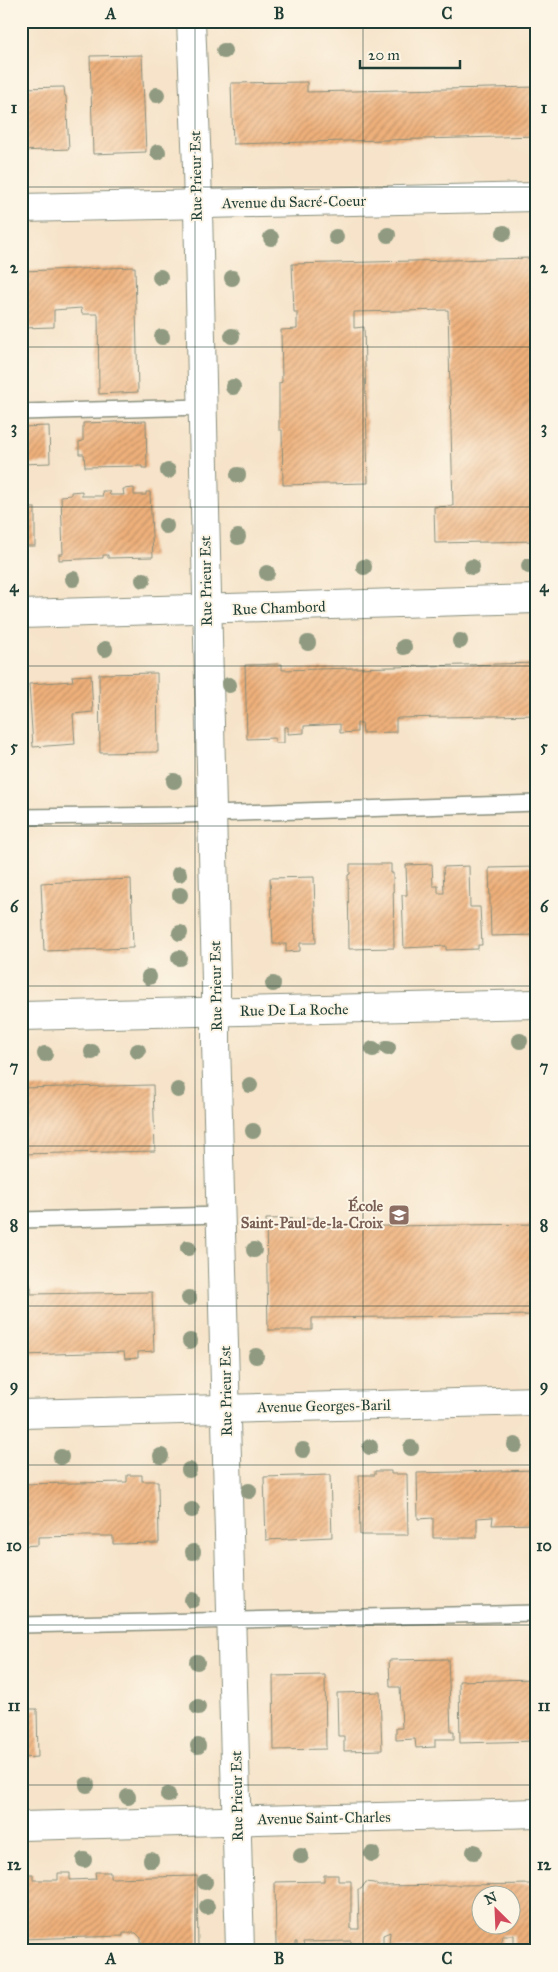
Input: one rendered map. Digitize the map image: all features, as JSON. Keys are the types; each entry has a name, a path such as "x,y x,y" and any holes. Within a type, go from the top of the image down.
{"street":[{"name":"Rue Prieur Est","path":"191,21 203,407 206,609 240,1951"},
{"name":"Avenue du Sacré-Coeur","path":"21,208 537,197"},
{"name":"Rue Chambord","path":"21,614 537,600"},
{"name":"Rue De La Roche","path":"21,1016 537,1004"},
{"name":"Avenue Georges-Baril","path":"21,1414 537,1401"},
{"name":"Avenue Saint-Charles","path":"21,1826 537,1813"}],"lane":[{"path":"21,412 203,407"},
{"path":"21,817 212,814 537,803"},
{"path":"21,1220 222,1215"},
{"path":"21,1625 537,1613"}],"building":[{"path":"142,55 146,152 93,154 90,56"},
{"path":"307,82 307,92 537,87 537,136 233,144 231,83"},
{"path":"64,87 69,149 21,151 21,88"},
{"path":"532,258 537,454 537,541 435,543 434,507 453,506 448,310 354,312 354,328 364,327 368,483 283,485 282,430 279,430 279,383 282,382 281,330 297,329 297,312 294,312 292,264"},
{"path":"135,267 138,392 99,394 98,314 82,314 81,308 54,310 54,327 23,328 21,271"},
{"path":"146,421 147,468 142,468 142,466 85,467 84,454 79,454 79,442 83,441 83,423"},
{"path":"49,426 50,463 21,464 21,427"},
{"path":"134,488 134,495 146,495 146,492 150,492 153,557 108,558 108,555 103,555 103,558 59,560 59,554 63,554 61,496 71,495 71,492 82,491 82,496 103,496 102,491 109,491 110,495 124,495 123,489"},
{"path":"21,508 35,508 35,546 21,546"},
{"path":"537,663 537,715 398,718 396,719 396,732 363,733 362,723 357,723 357,732 340,733 340,724 304,726 304,733 288,734 288,727 284,727 284,743 275,743 275,738 247,739 245,665 282,664 282,670"},
{"path":"157,673 158,752 100,753 99,674"},
{"path":"91,675 93,712 73,714 75,744 33,747 29,684 73,681 72,676"},
{"path":"350,864 391,864 391,873 393,873 394,948 349,949 348,875 350,874"},
{"path":"432,864 433,886 438,886 438,893 444,893 443,867 469,866 470,907 480,907 482,945 478,945 478,949 446,950 446,946 404,948 402,895 407,895 406,865"},
{"path":"537,867 537,935 491,936 489,868"},
{"path":"314,877 316,943 300,943 300,951 286,952 286,944 273,944 270,878"},
{"path":"131,879 133,948 44,951 41,883"},
{"path":"153,1085 155,1151 21,1154 21,1088"},
{"path":"315,1218 315,1227 537,1224 537,1315 312,1318 312,1330 268,1330 266,1219"},
{"path":"21,1287 31,1287 31,1294 152,1292 154,1351 138,1352 138,1358 125,1359 124,1352 21,1355"},
{"path":"537,1470 537,1524 492,1525 493,1517 477,1518 477,1538 433,1538 433,1518 418,1519 417,1473"},
{"path":"375,1471 407,1474 408,1535 360,1535 359,1475 375,1475"},
{"path":"127,1475 142,1475 142,1481 158,1481 159,1543 113,1544 113,1536 38,1537 38,1545 21,1546 21,1484 127,1482"},
{"path":"330,1475 332,1537 266,1540 264,1477"},
{"path":"448,1659 451,1731 454,1731 454,1739 435,1739 435,1747 416,1748 415,1739 396,1740 396,1728 402,1728 400,1687 390,1687 389,1660"},
{"path":"325,1675 326,1749 274,1750 273,1676"},
{"path":"535,1679 536,1741 460,1743 459,1681"},
{"path":"380,1692 382,1750 344,1751 344,1736 338,1736 337,1693"},
{"path":"21,1709 37,1709 38,1757 21,1758"},
{"path":"95,1872 110,1872 110,1878 197,1876 198,1950 168,1950 168,1944 162,1944 162,1950 141,1951 141,1938 136,1933 123,1933 123,1936 21,1939 21,1874 33,1874 33,1880 58,1880 58,1873 70,1873 70,1880 96,1879"},
{"path":"324,1875 338,1875 338,1881 351,1881 351,1929 359,1929 358,1889 361,1889 366,1882 374,1883 378,1886 470,1885 470,1934 520,1934 520,1884 537,1884 537,1951 514,1951 514,1935 502,1935 501,1947 386,1949 386,1946 389,1945 390,1932 383,1935 383,1951 351,1951 351,1941 303,1942 304,1946 297,1946 297,1942 295,1942 295,1951 283,1951 283,1945 276,1945 275,1882 324,1881"}],"place":[{"name":"École Saint-Paul-de-la-Croix","path":"399,1215"}]}
